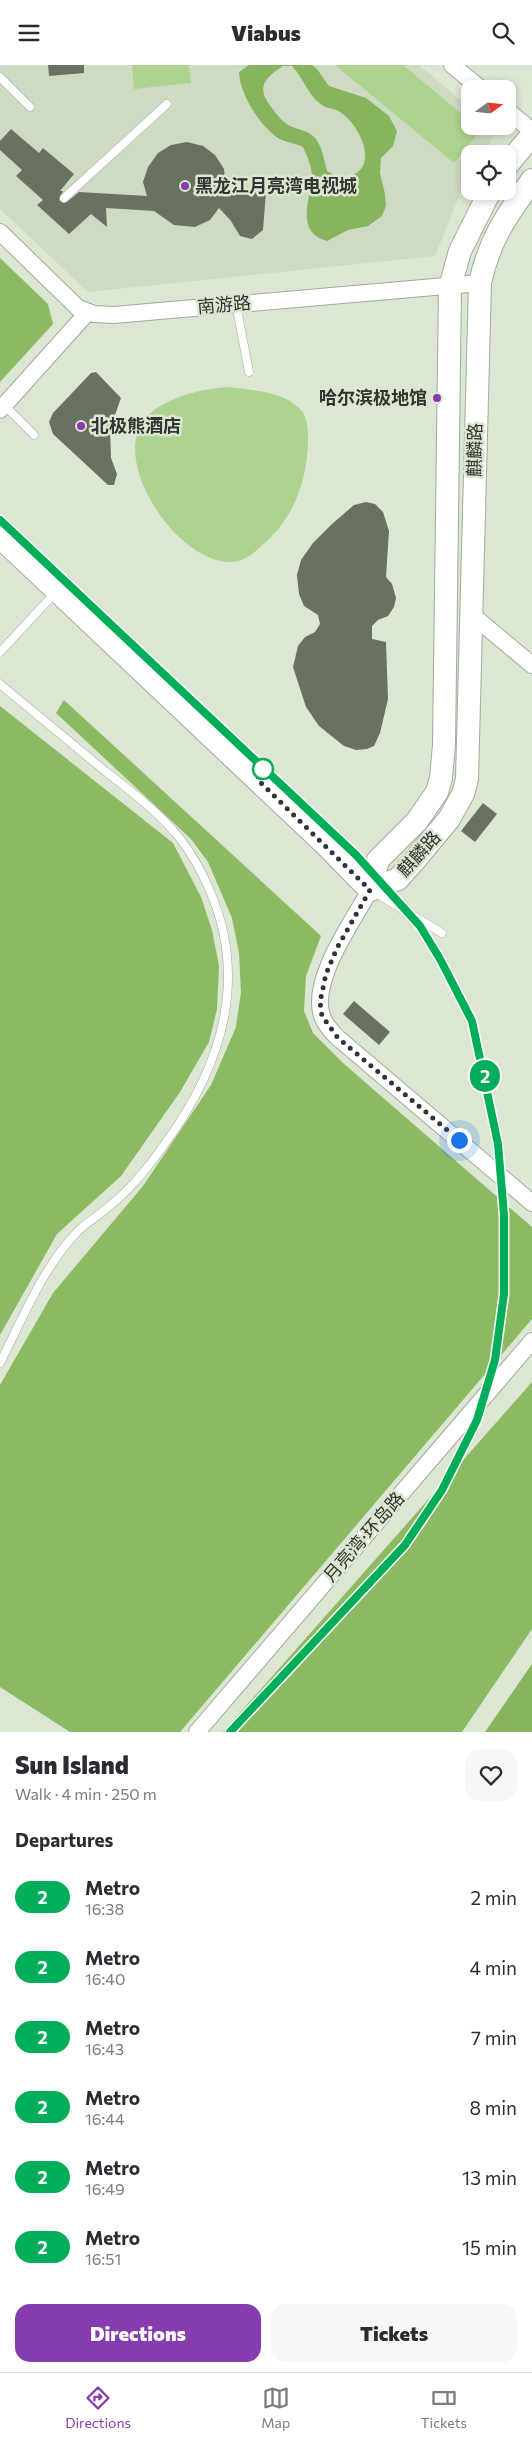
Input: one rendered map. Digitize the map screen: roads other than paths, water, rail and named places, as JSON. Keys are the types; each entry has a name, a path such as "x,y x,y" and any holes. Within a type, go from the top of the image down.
{"main road":[{"path":"516,154 532,135"},
{"name":"麒麟路","path":"370,890 398,879 449,819 463,794 467,779 480,283 493,239 501,223 532,180"},
{"name":"麒麟路","path":"370,890 378,860 417,821 429,805 437,791 443,764 450,287 460,251 486,200"},
{"path":"0,537 327,846 370,890"}],"street":[{"path":"452,65 470,80"},
{"path":"516,118 532,131"},
{"name":"南游路","path":"0,232 78,308 88,312 114,315 480,283"},
{"path":"2,408 88,312"},
{"path":"471,614 532,665"},
{"path":"370,890 337,948 326,974 320,1002 322,1016 338,1038 532,1203"},
{"name":"月亮湾·环岛路","path":"197,1732 532,1341"}],"lane":[{"path":"0,77 30,107"},
{"path":"64,198 167,104"},
{"path":"236,304 249,372"},
{"path":"2,408 34,435"},
{"path":"0,652 57,591"},
{"path":"0,685 146,804 179,837 207,883 221,920 226,940 228,981 228,998 220,1039 205,1077 184,1115 164,1145 126,1192 79,1230 48,1267 0,1363"},
{"path":"370,890 442,933"}],"metro line":[{"name":"2","path":"0,520 356,855 420,926 440,959 472,1021 498,1144 504,1215 504,1294 495,1360 477,1420 442,1490 405,1545 230,1732"}],"place":[{"name":"黑龙江月亮湾电视城","path":"185,186"},
{"name":"哈尔滨极地馆","path":"437,398"},
{"name":"北极熊酒店","path":"81,426"}]}
